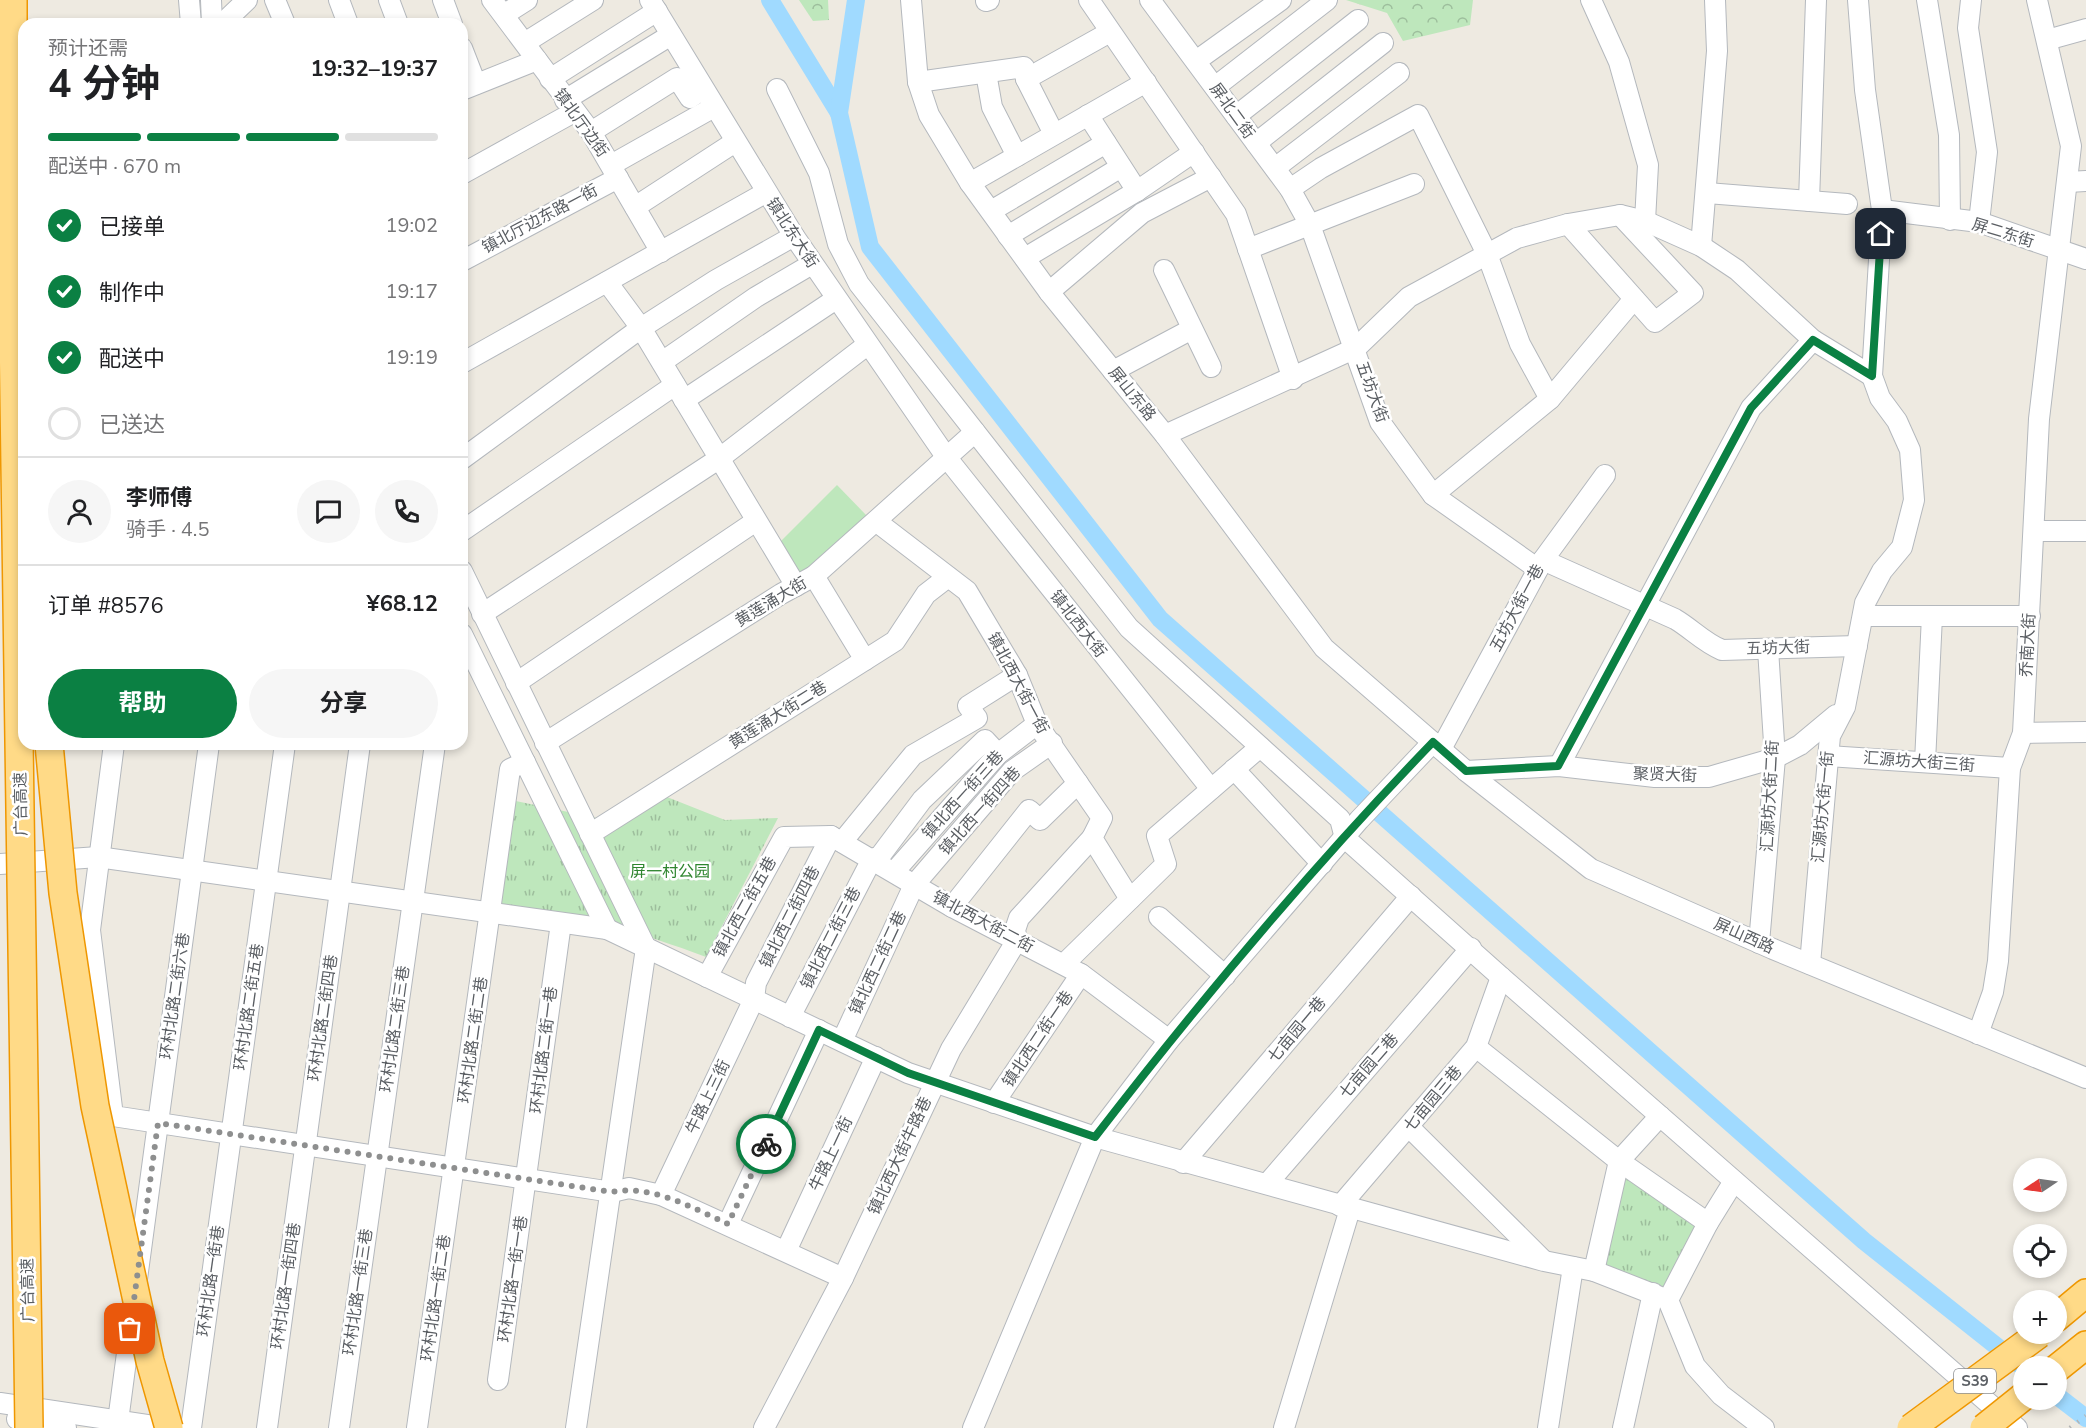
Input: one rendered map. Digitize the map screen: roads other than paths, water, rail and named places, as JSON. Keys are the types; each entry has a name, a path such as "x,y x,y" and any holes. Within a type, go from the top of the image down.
{"highway":[{"name":"广台高速","path":"13,0 13,328 18,650"},
{"path":"13,328 18,388"},
{"name":"广台高速","path":"20,750 29,1428"},
{"path":"50,750 63,893 95,1106 150,1361 168,1428"},
{"path":"2067,1309 2086,1293"},
{"path":"28,1294 38,1428"},
{"name":"S39","path":"1911,1428 2025,1344"},
{"path":"2067,1360 2086,1345"},
{"name":"S39","path":"1984,1428 2013,1405"}],"street":[{"path":"189,0 190,18"},
{"path":"211,0 212,18"},
{"path":"228,18 247,0"},
{"path":"275,0 282,18"},
{"path":"339,0 346,18"},
{"path":"389,0 396,18"},
{"path":"443,0 450,18"},
{"path":"498,7 526,0"},
{"path":"526,42 592,0"},
{"name":"屏山东路","path":"911,0 918,82 929,115 970,183 1049,292 1165,435 1324,648 1437,746"},
{"path":"1089,0 1236,214 1293,378"},
{"name":"屏北二街","path":"1150,0 1290,189 1310,225"},
{"path":"1196,61 1281,0"},
{"path":"1215,87 1327,0"},
{"path":"1591,0 1618,62 1647,165 1645,221"},
{"path":"1701,246 1717,51 1715,0"},
{"path":"1809,201 1816,0"},
{"name":"汇源坊大街一街","path":"1810,964 1830,736 1845,707 1865,603 1882,571 1902,547 1914,500 1910,450 1897,421 1880,398 1872,376 1882,210 1865,90 1858,0"},
{"path":"1927,0 1949,135 1950,220"},
{"path":"1971,0 1968,28 1987,152 1979,222"},
{"name":"乔南大街","path":"1978,1034 1993,992 1998,961 2010,768 2023,733 2039,419 2061,252 2077,181 2078,145 2037,0"},
{"path":"550,79 653,6"},
{"name":"镇北东大街","path":"653,6 765,193 867,345 947,458"},
{"name":"镇北厅边街","path":"498,7 526,42 569,106 591,132 661,252"},
{"path":"1236,116 1358,20"},
{"path":"2047,40 2086,29"},
{"path":"1026,79 1110,32"},
{"path":"468,170 569,106 671,35"},
{"path":"1256,143 1383,43"},
{"path":"469,87 537,60"},
{"path":"918,82 1024,67 1026,79 1054,134"},
{"path":"986,73 992,107 1017,156"},
{"path":"1275,168 1399,73"},
{"path":"591,132 676,78 690,98 703,89"},
{"path":"970,183 1146,82"},
{"path":"777,88 819,173 838,244 859,284 1129,628 1340,819 1345,838 2017,1428"},
{"name":"镇北厅边东路一街","path":"468,257 615,171 714,107"},
{"path":"1088,115 1137,191"},
{"path":"1290,189 1322,168 1418,115 1487,254 1520,344 1550,399"},
{"path":"635,207 735,142"},
{"path":"991,211 1106,143"},
{"path":"1025,258 1137,191 1194,152"},
{"path":"1008,236 1121,166"},
{"path":"1049,292 1142,213 1211,177"},
{"path":"1248,249 1414,184"},
{"path":"468,360 765,193"},
{"path":"1707,193 1847,204"},
{"name":"屏二东街","path":"1882,210 1979,222 2086,259"},
{"path":"1569,224 1655,322 1693,293 1620,215"},
{"path":"1165,435 1356,348 1409,297 1516,238 1569,224 1620,215 1645,221 1701,246 1737,270 1813,340 1872,376"},
{"name":"五坊大街","path":"1310,225 1356,348 1380,422 1433,495 1540,564 1689,627 1704,643 1722,650 1857,645"},
{"path":"468,455 641,328 716,279 794,237"},
{"path":"662,362 756,297 812,264"},
{"path":"1164,270 1211,367"},
{"path":"608,282 641,328 796,586"},
{"path":"468,527 680,392 836,299"},
{"path":"1433,495 1550,399 1634,299"},
{"path":"1113,371 1192,329"},
{"path":"1558,766 1751,408 1813,340"},
{"path":"482,614 720,458 867,345"},
{"path":"0,414 18,416"},
{"name":"黄莲涌大街","path":"545,743 814,576 975,432"},
{"name":"镇北西大街","path":"947,458 1211,789"},
{"name":"五坊大街一巷","path":"972,1428 1095,1137 1169,1040 1359,820 1396,780 1437,746 1540,564 1605,475"},
{"path":"516,683 756,521"},
{"name":"镇北西大街一街","path":"877,522 967,591 1017,675 1037,724 1102,818 1092,838"},
{"path":"2034,531 2086,531"},
{"path":"814,576 865,660"},
{"name":"黄莲涌大街二巷","path":"590,834 895,641 926,594 948,578"},
{"path":"468,584 646,948 576,1428"},
{"path":"1863,616 2030,616"},
{"path":"1924,762 1932,616"},
{"name":"汇源坊大街二街","path":"1759,943 1775,758 1768,648"},
{"path":"468,655 525,762 607,929"},
{"name":"镇北西二街四巷","path":"754,999 756,983 836,839 914,755 977,718 968,705 1017,675"},
{"name":"聚贤大街","path":"1466,771 1558,766 1655,777 1709,777 1775,758 1800,745 1845,707"},
{"name":"镇北西一街三巷","path":"894,872 998,754 1037,724"},
{"path":"2023,733 2086,732"},
{"name":"镇北西二街三巷","path":"790,1017 872,859 880,856 922,800 986,740 998,754"},
{"name":"镇北西一街四巷","path":"914,885 1012,771 1052,743"},
{"name":"屏山西路","path":"1437,746 1591,869 1759,943 2086,1078"},
{"path":"1064,964 1166,864 1157,836 1260,747"},
{"path":"113,750 90,930 113,1116 612,1192 629,1188 661,1195 843,1278"},
{"name":"环村北路二街六巷","path":"118,1421 208,750"},
{"name":"环村北路二街五巷","path":"231,1134 284,750"},
{"name":"环村北路二街四巷","path":"305,1145 359,750"},
{"name":"环村北路二街三巷","path":"378,1155 434,750"},
{"name":"汇源坊大街三街","path":"1828,756 2010,768"},
{"name":"环村北路二街二巷","path":"455,1167 510,770 525,762"},
{"path":"1234,769 1322,864"},
{"path":"952,907 1029,810 1040,820 1078,783"},
{"name":"镇北西二街五巷","path":"707,977 784,837 836,839"},
{"path":"1092,838 1130,899"},
{"name":"镇北西大街牛路巷","path":"764,1428 843,1278 951,1048 1017,940 1015,930 1019,918 1092,838"},
{"name":"镇北西大街二街","path":"836,839 952,907 1081,974 1169,1040"},
{"path":"0,864 98,857 607,929 876,1058 994,1103 1095,1137 1183,1163 1544,1261 1594,1271 1660,1296 1695,1366 1721,1395 1764,1428"},
{"name":"镇北西二街二巷","path":"842,1041 914,885"},
{"name":"七亩园一巷","path":"1183,1163 1411,896"},
{"path":"1159,917 1225,976"},
{"name":"环村北路二街一巷","path":"527,1178 561,922"},
{"name":"七亩园二巷","path":"1267,1184 1471,948"},
{"name":"镇北西二街一巷","path":"994,1103 1081,974"},
{"name":"七亩园三巷","path":"1345,1208 1476,1047 1501,977"},
{"name":"牛路上三街","path":"661,1195 754,999"},
{"path":"728,1224 819,1030"},
{"path":"1476,1047 1619,1161 1708,1223"},
{"name":"牛路上一街","path":"786,1251 876,1058"},
{"path":"1594,1271 1619,1161 1660,1116"},
{"path":"1409,1127 1544,1261"},
{"name":"环村北路一街巷","path":"191,1428 231,1134"},
{"name":"环村北路一街四巷","path":"267,1428 305,1145"},
{"name":"环村北路一街三巷","path":"339,1428 378,1155"},
{"name":"环村北路一街二巷","path":"417,1428 455,1167"},
{"name":"环村北路一街一巷","path":"498,1380 527,1178"},
{"path":"1623,1428 1660,1296 1734,1181"},
{"path":"1284,1428 1345,1208"},
{"path":"1548,1428 1573,1267"},
{"path":"0,1403 168,1428"},
{"path":"0,1416 66,1428"}],"waterway":[{"path":"770,0 839,113"},
{"path":"856,0 839,113 870,247 1160,619 1864,1241 2013,1359"},
{"path":"2067,1403 2086,1418"}],"railway":[{"path":"2070,1428 2086,1416"}],"park label":[{"name":"屏一村公园","path":"670,872"}]}
